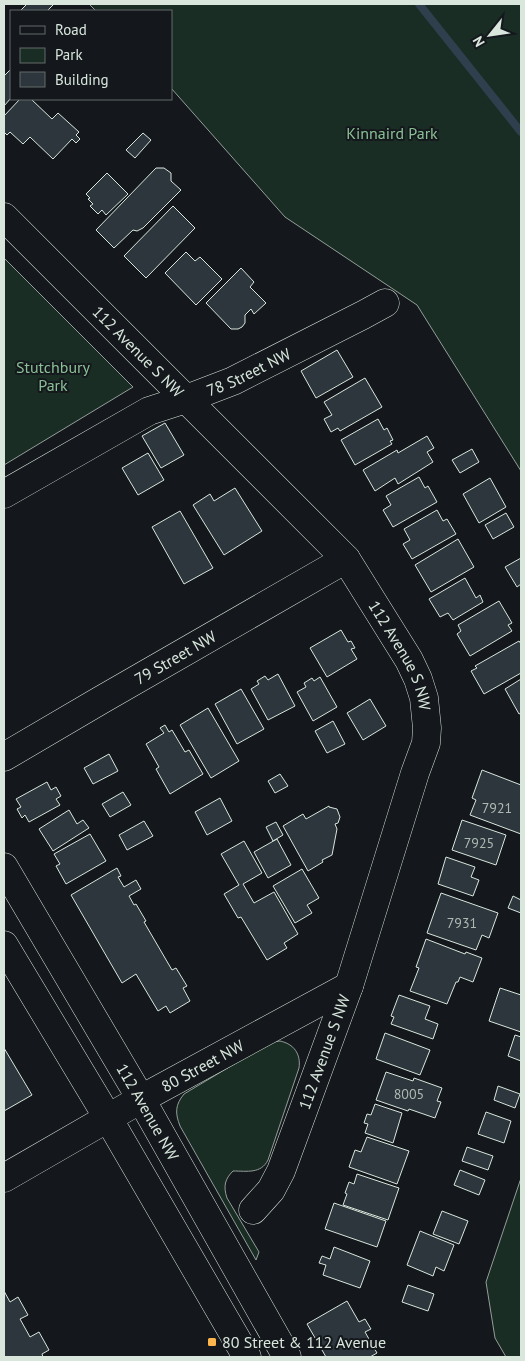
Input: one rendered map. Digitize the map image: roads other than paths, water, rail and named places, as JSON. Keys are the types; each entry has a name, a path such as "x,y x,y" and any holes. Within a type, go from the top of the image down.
{"street":[{"name":"112 Avenue S NW","path":"4,217 346,559 409,660 424,698 427,728 426,743 349,986 282,1171 271,1190 253,1210"},
{"name":"78 Street NW","path":"4,494 149,411 233,381 384,303"},
{"name":"79 Street NW","path":"4,757 346,559"},
{"name":"112 Avenue NW","path":"4,867 141,1099 288,1357"},
{"path":"4,944 247,1357"},
{"name":"80 Street NW","path":"4,1178 141,1099 349,986"}],"waterway":[{"path":"419,4 521,132"}],"place":[{"name":"80 Street & 112 Avenue","path":"212,1342"}],"park label":[{"name":"Kinnaird Park","path":"392,133"},
{"name":"Stutchbury Park","path":"53,376"}]}
